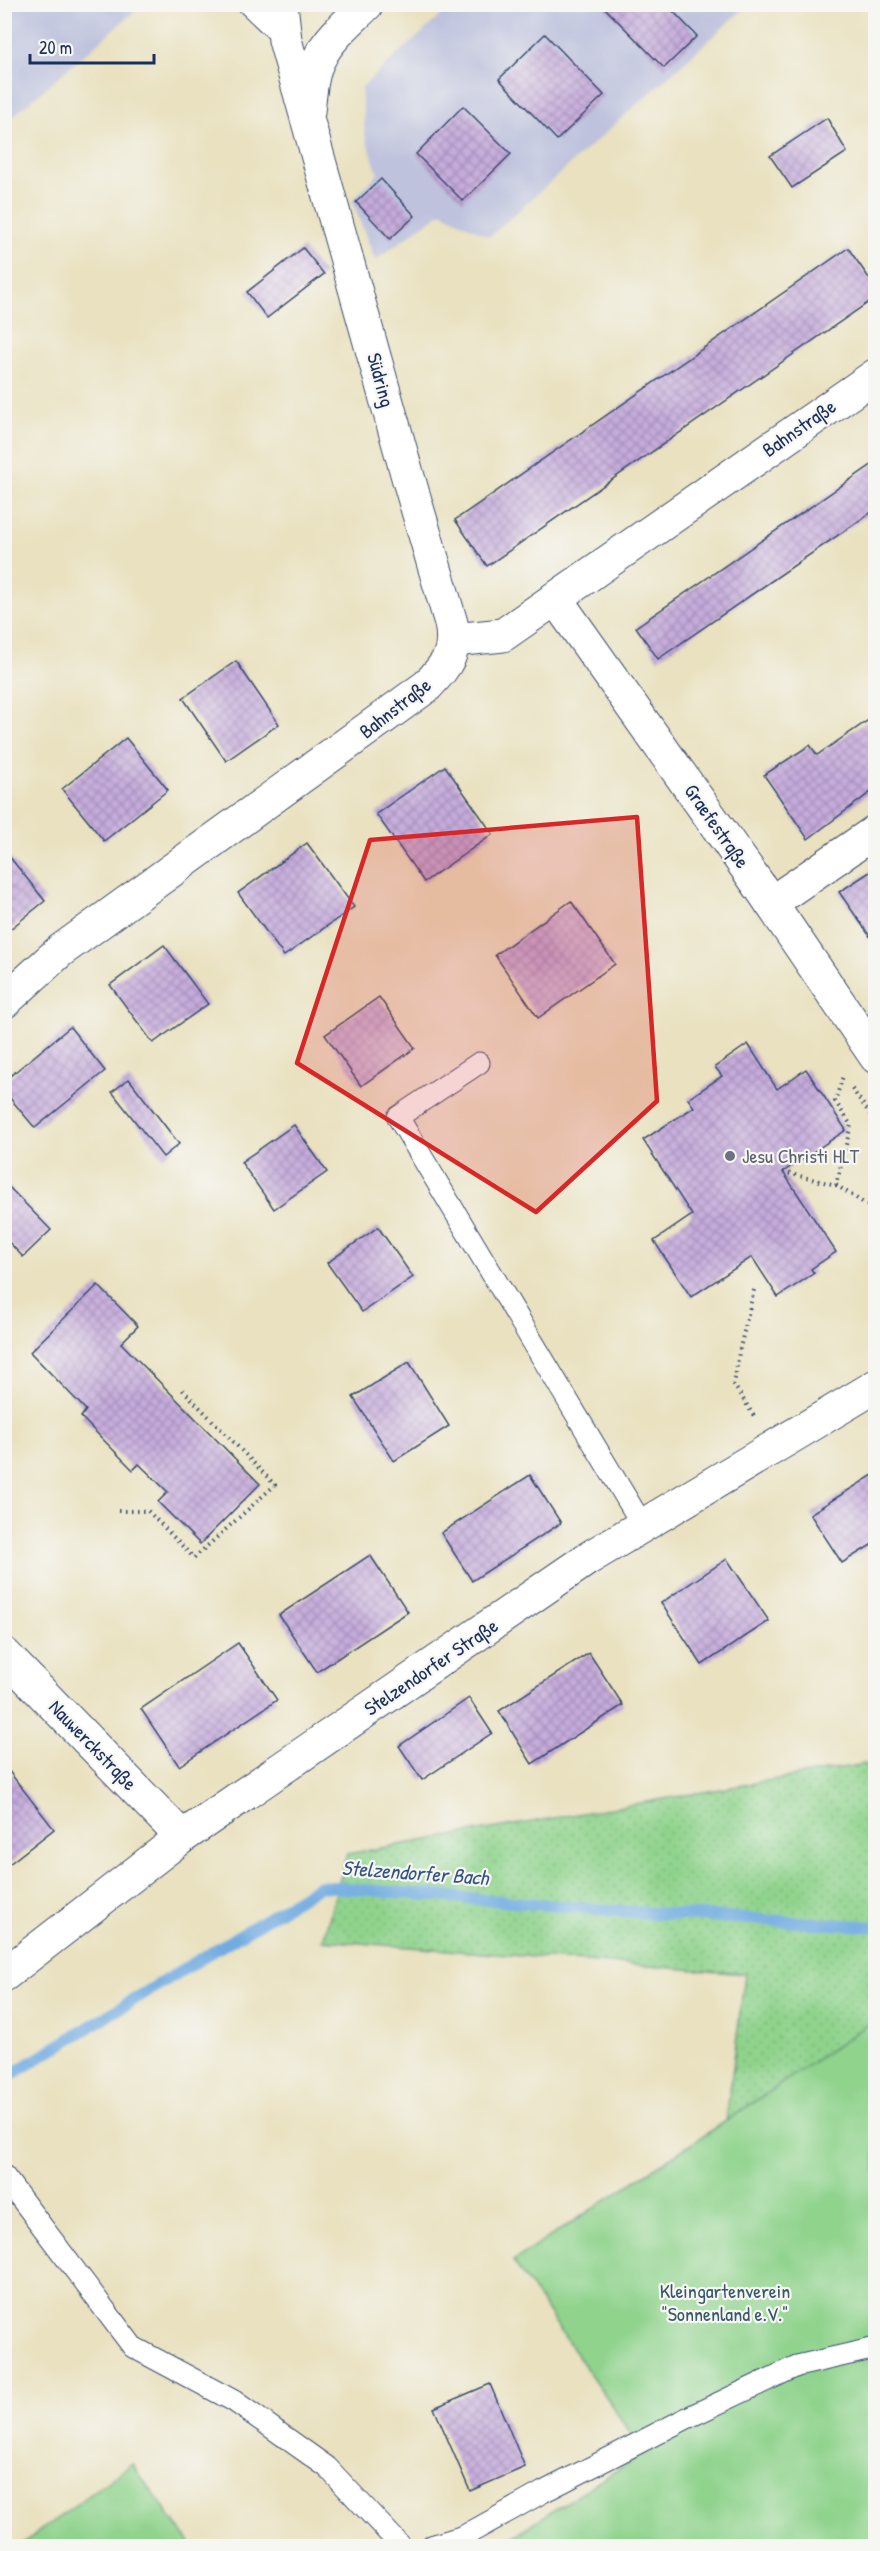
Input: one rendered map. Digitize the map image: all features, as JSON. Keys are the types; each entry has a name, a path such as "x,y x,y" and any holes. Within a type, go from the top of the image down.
{"street":[{"name":"Südring","path":"280,4 285,40 454,640"},
{"name":"Südring","path":"307,120 311,86 320,57 348,22 367,4"},
{"name":"Bahnstraße","path":"4,1002 60,951 427,686 449,662 454,640 503,635 876,375"},
{"name":"Graefestraße","path":"555,598 771,903 876,1057"},
{"path":"771,903 876,831"},
{"name":"Stelzendorfer Straße","path":"4,1975 182,1837 587,1559 876,1386"},
{"name":"Nauwerckstraße","path":"4,1654 182,1837"}],"lane":[{"path":"248,4 285,40 320,57"},
{"path":"479,1063 398,1117 643,1526"},
{"path":"4,2176 133,2347 234,2401 327,2467 401,2547"},
{"path":"431,2547 464,2536 543,2492 687,2418 797,2366 876,2348"}],"path":[{"path":"836,1185 851,1125 835,1101 843,1075"},
{"path":"783,1172 836,1185 876,1211"},
{"path":"754,1290 739,1352 734,1385 774,1447"},
{"path":"118,1511 148,1511 194,1558 274,1485 180,1388"}],"highlighted area":[{"path":"637,817 657,1101 536,1212 297,1063 370,840"}],"shaded area":[{"path":"5,4 142,4 142,5 5,123"},
{"path":"452,5 748,5 489,237 442,212 375,260 352,200 378,174 365,135 361,88"}],"green space":[{"path":"865,1764 876,1779 875,2020 726,2121 745,1974 323,1940 347,1854"},
{"name":"Kleingartenverein \"Sonnenland e.V.\"","path":"875,2020 875,2546 497,2546 644,2453 513,2261"},
{"path":"132,2464 192,2546 19,2546"}],"building":[{"path":"604,4 666,4 697,36 664,68 603,6"},
{"path":"545,34 604,95 557,140 499,79"},
{"path":"463,106 511,154 463,201 416,154"},
{"path":"827,118 847,152 792,188 770,156"},
{"path":"381,179 415,216 390,239 356,202"},
{"path":"303,248 324,274 267,318 247,292"},
{"path":"848,248 876,288 876,297 487,566 455,520"},
{"path":"876,462 876,509 658,659 636,627"},
{"path":"236,661 279,724 226,761 183,698"},
{"path":"876,715 876,788 808,839 764,775 810,745 817,755"},
{"path":"126,738 168,790 104,841 62,789"},
{"path":"445,766 493,834 424,882 376,814"},
{"path":"307,843 354,907 284,956 238,893"},
{"path":"4,850 45,901 4,934"},
{"path":"876,868 876,945 839,892"},
{"path":"571,901 615,964 538,1018 495,955"},
{"path":"164,945 208,1004 153,1043 110,985"},
{"path":"379,997 415,1048 361,1086 325,1035"},
{"path":"70,1027 105,1071 35,1128 4,1091 4,1081"},
{"name":"Jesu Christi HLT","path":"748,1044 777,1089 806,1069 846,1130 783,1172 836,1252 811,1269 814,1273 778,1297 752,1257 691,1297 654,1241 692,1215 643,1140 694,1107 688,1099 722,1076 715,1067"},
{"path":"129,1079 179,1144 163,1157 112,1092"},
{"path":"294,1125 327,1172 274,1209 241,1162"},
{"path":"4,1182 51,1230 23,1257 4,1237"},
{"path":"378,1227 413,1277 362,1312 327,1263"},
{"path":"98,1285 138,1326 121,1343 260,1484 200,1544 158,1502 168,1492 139,1464 133,1470 81,1417 86,1410 30,1352"},
{"path":"409,1362 449,1426 394,1461 353,1397"},
{"path":"876,1473 876,1542 842,1563 810,1514"},
{"path":"530,1475 561,1523 472,1581 441,1533"},
{"path":"370,1555 408,1612 317,1672 279,1615"},
{"path":"727,1559 769,1621 702,1665 661,1603"},
{"path":"238,1643 277,1700 179,1766 141,1709"},
{"path":"589,1653 623,1705 532,1764 499,1711"},
{"path":"469,1698 492,1733 422,1780 399,1746"},
{"path":"4,1765 54,1829 4,1868"},
{"path":"490,2384 525,2467 470,2491 434,2408"}],"waterway":[{"name":"Stelzendorfer Bach","path":"4,2079 320,1886 619,1911 876,1927"}],"place":[{"name":"Jesu Christi HLT","path":"730,1156"}]}
